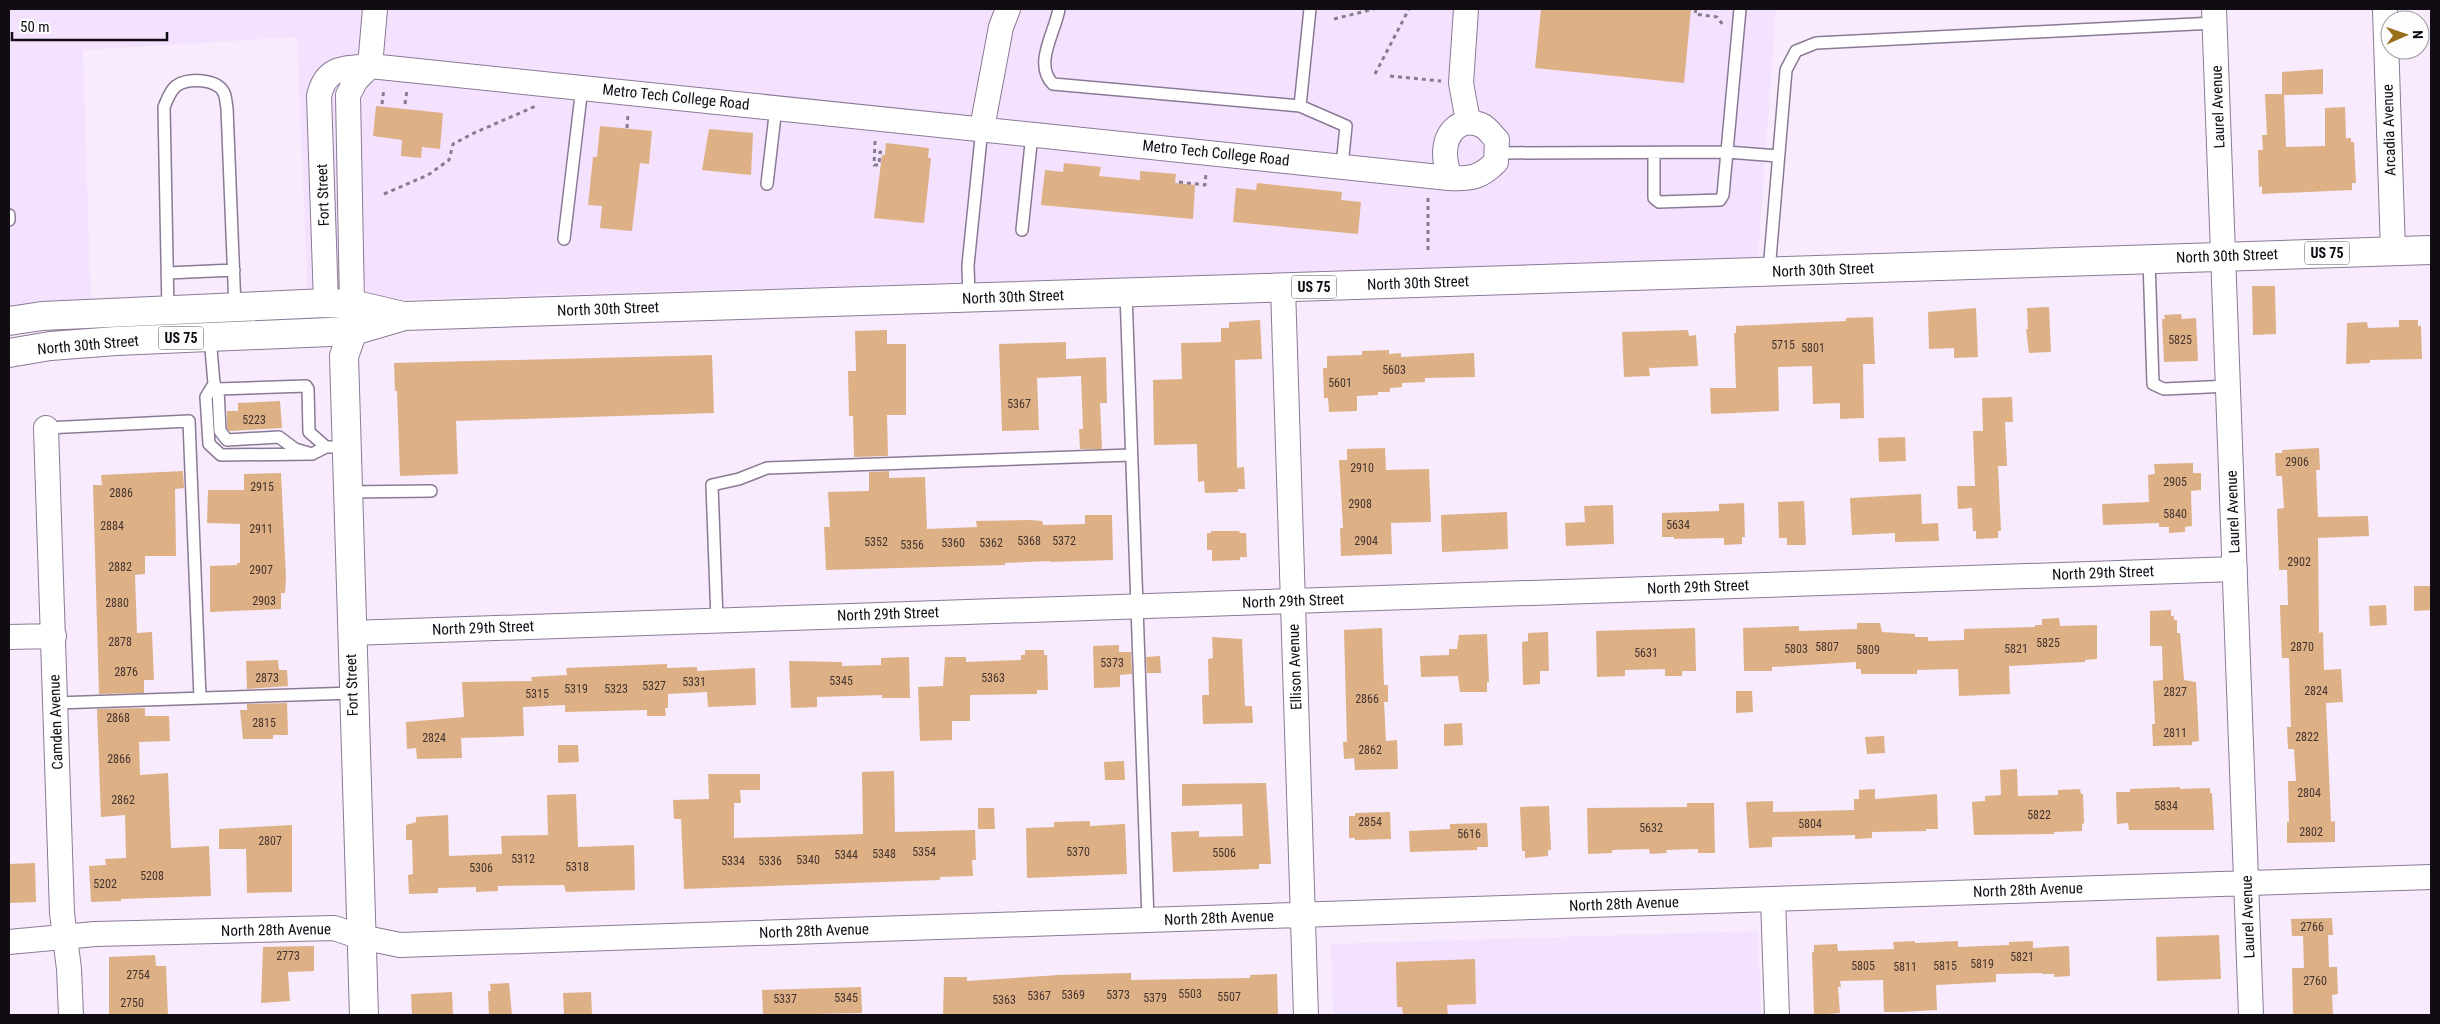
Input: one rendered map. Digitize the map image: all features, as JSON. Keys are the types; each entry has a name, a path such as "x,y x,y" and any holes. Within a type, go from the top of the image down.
{"main road":[{"name":"North 30th Street","path":"9,321 42,316 339,303 404,316 2431,250"},
{"name":"Fort Street","path":"339,303 342,340 336,447 348,492 352,693 364,1015"},
{"name":"North 30th Street","path":"9,352 50,346 116,341 210,337 342,340 404,316"}],"street":[{"path":"370,66 375,9"},
{"path":"982,128 1001,27 1008,9"},
{"path":"1466,9 1461,83 1468,121"},
{"name":"Arcadia Avenue","path":"2385,9 2393,251"},
{"name":"Laurel Avenue","path":"2214,16 2251,1015"},
{"name":"Metro Tech College Road","path":"370,66 982,128 1449,178 1468,179 1484,174 1496,162 1496,153"},
{"name":"Fort Street","path":"339,303 348,95 356,80 370,66"},
{"path":"1449,178 1445,154 1448,136 1455,126 1468,121 1484,127 1497,140 1496,153"},
{"name":"Ellison Avenue","path":"1283,288 1306,1015"},
{"name":"Camden Avenue","path":"46,428 62,913 66,938 71,1015"},
{"name":"North 29th Street","path":"351,633 2235,569"},
{"path":"9,637 54,636"},
{"name":"North 28th Avenue","path":"9,942 95,934 334,928 361,937 400,945 2431,877"},
{"path":"1773,899 1777,1015"}],"lane":[{"path":"1059,9 1057,23 1044,62 1046,77 1053,84 1300,106 1346,126 1342,166"},
{"path":"1300,106 1310,9"},
{"path":"1654,154 1654,198 1659,202 1720,200 1723,195 1740,9"},
{"path":"1769,272 1786,70 1796,51 1816,42 2214,16"},
{"path":"168,311 164,107 176,86 188,82 204,81 214,83 223,91 227,108 235,308"},
{"path":"564,239 582,88"},
{"path":"767,184 776,107"},
{"path":"969,298 968,265 982,128"},
{"path":"1022,230 1032,134"},
{"path":"1496,153 1654,154 1727,152 1778,156"},
{"path":"9,215 9,220"},
{"path":"2149,259 2153,384 2164,389 2228,386"},
{"path":"167,273 234,270"},
{"path":"1126,293 1148,920"},
{"path":"210,337 220,431 227,440 279,437 295,449 312,454"},
{"path":"216,386 306,386 308,389 308,432 336,447 312,454 221,455 209,444 206,397 216,386"},
{"path":"46,428 189,422 200,698"},
{"path":"717,620 712,485 739,479 768,468 1131,455"},
{"path":"348,492 431,492"},
{"path":"56,703 352,693"}],"path":[{"path":"1334,19 1374,9"},
{"path":"1375,74 1408,9"},
{"path":"1696,9 1695,14 1712,16"},
{"path":"1390,76 1461,83"},
{"path":"382,104 384,87"},
{"path":"405,104 406,98"},
{"path":"384,194 428,175 449,160 453,144 544,103"},
{"path":"627,128 628,111"},
{"path":"876,135 874,165 879,166 880,152 883,152"},
{"path":"1179,182 1204,184 1206,168"},
{"path":"1428,190 1428,250"}],"shaded area":[{"path":"9,9 1776,9 1758,259 308,302 297,37 83,50 91,307 9,310"},
{"path":"1758,931 1761,1015 1333,1015 1331,944"}],"building":[{"path":"1541,9 1691,9 1684,83 1535,68"},
{"path":"2323,69 2323,94 2284,95 2286,147 2325,146 2325,108 2345,107 2346,138 2351,138 2351,142 2354,142 2356,183 2352,183 2352,190 2262,194 2262,186 2259,187 2258,150 2263,150 2262,135 2267,135 2265,94 2282,94 2282,72"},
{"path":"376,106 443,113 440,149 422,147 421,158 401,156 402,140 373,136"},
{"path":"600,126 652,131 649,164 640,163 632,231 600,228 602,206 588,205 593,157 597,157"},
{"path":"709,129 753,133 751,175 702,170"},
{"path":"886,143 929,148 928,158 931,158 924,223 874,218 882,155 885,155"},
{"path":"1064,163 1101,167 1099,176 1140,180 1140,171 1176,174 1175,183 1195,185 1193,219 1041,205 1045,170 1063,172"},
{"path":"1257,183 1342,192 1341,200 1361,202 1358,234 1233,222 1236,188 1256,190"},
{"path":"2252,286 2275,286 2276,334 2253,335"},
{"path":"2049,307 2051,352 2029,353 2026,329 2028,329 2027,308"},
{"path":"1976,308 1978,357 1954,358 1954,348 1929,349 1928,312"},
{"path":"2181,314 2182,319 2196,318 2198,361 2164,362 2162,319 2165,319 2164,315"},
{"path":"1873,317 1875,364 1863,364 1864,418 1840,419 1840,403 1813,404 1812,366 1778,367 1779,411 1711,414 1710,388 1736,388 1734,333 1736,333 1736,326 1846,321 1846,318"},
{"path":"1260,320 1262,359 1235,360 1237,468 1244,467 1245,489 1238,489 1238,492 1205,493 1204,481 1198,482 1197,444 1154,445 1153,380 1182,379 1181,343 1221,342 1221,328 1229,328 1229,322"},
{"path":"2399,320 2418,320 2418,326 2421,326 2422,359 2370,360 2370,363 2346,364 2347,323 2367,322 2368,328 2399,327"},
{"path":"887,330 887,344 906,344 906,415 887,415 888,456 854,457 853,416 849,416 848,371 856,371 855,331"},
{"path":"1688,330 1689,336 1696,335 1698,366 1649,368 1650,376 1624,377 1622,332"},
{"path":"1066,342 1066,359 1106,357 1107,403 1100,403 1102,449 1080,449 1079,429 1083,429 1081,376 1037,378 1039,430 1002,431 999,344"},
{"path":"1389,350 1389,354 1401,353 1401,357 1474,353 1475,377 1425,378 1425,382 1402,383 1402,387 1390,388 1390,392 1378,392 1378,395 1357,396 1357,411 1329,412 1328,398 1324,398 1323,368 1327,368 1327,356 1362,355 1362,351"},
{"path":"712,355 714,413 456,421 458,474 400,476 397,391 395,391 394,363"},
{"path":"2012,397 2013,422 2005,422 2007,466 1998,466 2001,531 1998,531 1998,538 1976,539 1976,531 1973,531 1972,508 1958,509 1957,486 1975,486 1973,431 1983,431 1982,398"},
{"path":"280,401 282,428 229,431 227,428 227,411 238,411 238,403"},
{"path":"1905,437 1906,461 1879,462 1878,438"},
{"path":"1385,448 1386,470 1429,469 1431,522 1391,523 1392,554 1341,556 1340,528 1343,528 1339,460 1347,460 1347,449"},
{"path":"2319,448 2320,470 2316,470 2318,517 2368,516 2369,536 2318,538 2319,633 2323,632 2324,670 2341,669 2343,702 2326,703 2331,822 2335,821 2335,842 2287,843 2287,822 2289,822 2288,781 2296,781 2294,749 2288,749 2287,727 2291,727 2289,658 2282,658 2280,605 2288,605 2287,570 2279,570 2277,509 2284,508 2282,476 2276,476 2275,453 2282,453 2282,450"},
{"path":"2193,463 2193,473 2201,473 2201,490 2191,491 2192,526 2185,527 2185,532 2169,533 2169,527 2159,527 2159,523 2103,525 2102,504 2149,502 2148,475 2155,474 2154,464"},
{"path":"183,471 184,488 175,489 176,556 145,556 145,574 135,575 137,633 152,632 154,680 144,680 144,693 99,694 93,485 102,485 101,475"},
{"path":"889,471 889,478 925,477 927,529 977,527 976,521 1029,520 1042,521 1043,525 1085,524 1085,515 1112,515 1113,560 826,570 824,527 830,527 828,492 869,491 869,472"},
{"path":"281,473 286,577 285,593 281,593 281,609 210,612 210,566 237,565 237,563 240,563 240,524 207,523 208,490 244,490 244,474"},
{"path":"1921,494 1922,524 1938,523 1939,541 1895,542 1895,533 1852,535 1850,498"},
{"path":"1804,501 1806,545 1787,545 1787,538 1779,538 1778,502"},
{"path":"1744,503 1745,537 1742,537 1742,544 1724,545 1724,538 1674,539 1674,537 1662,537 1662,513 1719,511 1719,504"},
{"path":"1613,505 1614,544 1566,546 1565,523 1585,522 1584,506"},
{"path":"1507,512 1508,549 1442,552 1441,515"},
{"path":"1211,531 1239,531 1240,533 1246,533 1247,557 1240,557 1240,560 1212,561 1212,550 1207,550 1207,533 1211,533"},
{"path":"2414,586 2431,586 2431,610 2414,611"},
{"path":"2386,605 2387,625 2370,626 2369,606"},
{"path":"2171,610 2171,616 2174,616 2174,620 2177,620 2177,633 2180,633 2184,680 2196,682 2199,741 2192,742 2192,745 2153,746 2152,724 2155,724 2153,681 2163,680 2162,646 2150,646 2150,611"},
{"path":"2059,618 2060,626 2097,625 2097,659 2085,660 2085,662 2009,666 2010,694 1959,696 1958,669 1917,670 1917,674 1861,674 1861,669 1856,669 1856,662 1772,667 1772,671 1744,671 1743,628 1799,626 1799,631 1857,629 1857,623 1880,623 1882,632 1915,634 1915,637 1928,637 1928,641 1964,640 1964,629 2035,627 2035,625 2042,625 2042,619"},
{"path":"1382,628 1384,685 1388,685 1388,702 1384,702 1386,741 1397,740 1398,769 1355,770 1354,758 1344,759 1343,742 1347,742 1344,630"},
{"path":"1695,628 1696,671 1682,671 1682,676 1665,676 1665,669 1625,670 1625,676 1597,677 1596,631"},
{"path":"1548,632 1549,671 1540,671 1540,684 1523,685 1522,642 1528,641 1528,633"},
{"path":"1487,634 1489,682 1487,682 1487,692 1460,692 1458,676 1421,677 1420,656 1449,655 1449,649 1457,649 1459,635"},
{"path":"1212,637 1242,639 1245,706 1252,706 1253,723 1203,724 1202,695 1209,695 1208,659 1213,658"},
{"path":"1119,645 1119,652 1131,652 1132,674 1120,675 1120,687 1094,688 1093,646"},
{"path":"1025,650 1044,650 1044,655 1047,655 1048,690 1037,690 1037,694 970,695 970,721 952,721 952,740 920,741 918,687 943,686 945,657 966,657 966,662 1021,660 1021,655 1025,655"},
{"path":"1160,656 1161,673 1147,673 1146,657"},
{"path":"909,657 910,698 882,698 882,695 817,697 817,707 791,708 789,661 842,662 842,666 881,665 881,658"},
{"path":"278,660 279,670 287,670 288,686 247,689 246,661"},
{"path":"667,664 667,668 697,667 697,671 755,668 756,705 708,707 707,692 668,694 668,708 665,708 666,716 647,716 647,710 565,712 565,705 523,707 524,736 461,738 462,758 417,759 416,748 407,749 406,722 464,717 462,682 532,681 531,677 567,675 566,668"},
{"path":"1736,691 1752,691 1753,712 1736,713"},
{"path":"287,703 288,735 273,735 273,739 243,739 240,710 247,710 247,704"},
{"path":"145,708 145,716 169,716 170,741 139,742 140,775 168,773 171,848 209,846 211,896 91,902 89,866 106,865 105,859 126,858 125,815 101,817 97,709"},
{"path":"1462,723 1463,745 1444,746 1444,724"},
{"path":"1884,736 1885,753 1867,754 1865,737"},
{"path":"558,745 578,745 579,762 558,763"},
{"path":"1124,761 1125,780 1105,780 1104,762"},
{"path":"2017,769 2018,796 2058,795 2058,790 2080,789 2081,794 2083,794 2084,823 2082,824 2082,831 2054,832 2054,834 1974,835 1972,802 1985,801 1985,796 2001,795 2000,770"},
{"path":"894,771 895,832 975,830 976,860 972,860 973,876 940,877 940,880 684,889 681,819 674,819 673,800 709,799 708,774 760,774 760,790 740,790 741,803 734,803 734,838 863,834 862,772"},
{"path":"1266,783 1271,864 1259,864 1259,869 1173,872 1171,832 1199,831 1199,837 1243,836 1242,804 1182,806 1182,784"},
{"path":"2180,787 2180,789 2210,788 2210,793 2212,793 2214,830 2129,830 2128,823 2117,824 2116,792 2130,792 2130,789"},
{"path":"1875,789 1875,799 1937,794 1938,829 1872,832 1872,838 1855,839 1855,835 1774,837 1772,838 1772,847 1749,848 1746,802 1773,801 1773,812 1854,810 1854,799 1859,799 1859,790"},
{"path":"576,794 578,847 634,845 635,890 566,892 564,885 498,886 498,891 476,892 476,887 438,888 438,893 409,894 408,875 413,874 412,840 406,840 406,825 416,822 416,817 448,815 449,856 502,854 501,836 548,835 547,795"},
{"path":"1687,803 1714,803 1715,853 1698,853 1698,849 1666,850 1667,853 1650,854 1649,849 1612,850 1612,853 1588,854 1587,808 1687,807"},
{"path":"1549,806 1551,850 1548,850 1548,856 1525,858 1525,851 1522,851 1520,807"},
{"path":"978,808 994,808 995,829 978,829"},
{"path":"1390,812 1391,839 1355,840 1355,838 1349,838 1349,816 1355,816 1355,813"},
{"path":"1090,821 1090,826 1125,824 1127,874 1027,878 1026,828 1054,827 1054,822"},
{"path":"1487,823 1488,847 1477,847 1477,850 1410,852 1409,831 1450,829 1450,824"},
{"path":"292,825 292,892 247,893 246,849 219,849 219,829"},
{"path":"35,863 36,902 9,903 9,864"},
{"path":"2332,918 2333,935 2328,935 2329,967 2337,967 2338,994 2332,995 2333,1015 2293,1015 2292,968 2304,968 2303,936 2292,936 2291,919"},
{"path":"2219,935 2221,979 2157,981 2156,937"},
{"path":"1915,941 1915,943 1958,941 1958,947 2009,945 2009,942 2033,941 2033,948 2069,946 2070,976 2054,977 2054,974 2042,973 1996,974 1996,982 1936,985 1937,1010 1900,1012 1884,1012 1883,980 1840,981 1841,987 1838,987 1840,1013 1814,1015 1812,952 1814,952 1814,945 1837,944 1838,951 1894,949 1893,942"},
{"path":"314,946 314,971 288,972 290,1001 261,1003 263,947"},
{"path":"155,955 156,966 166,966 168,1015 109,1015 109,957"},
{"path":"1475,959 1476,1004 1447,1005 1448,1015 1403,1015 1402,1007 1397,1007 1396,962"},
{"path":"1131,973 1131,980 1250,978 1250,975 1277,974 1278,1015 943,1015 944,977 967,977 967,981 1059,975"},
{"path":"509,983 512,1015 489,1015 488,991 491,991 490,984"},
{"path":"861,987 862,1013 763,1015 762,990"},
{"path":"452,992 453,1015 412,1015 411,994"},
{"path":"591,992 592,1015 564,1015 563,993"}]}
